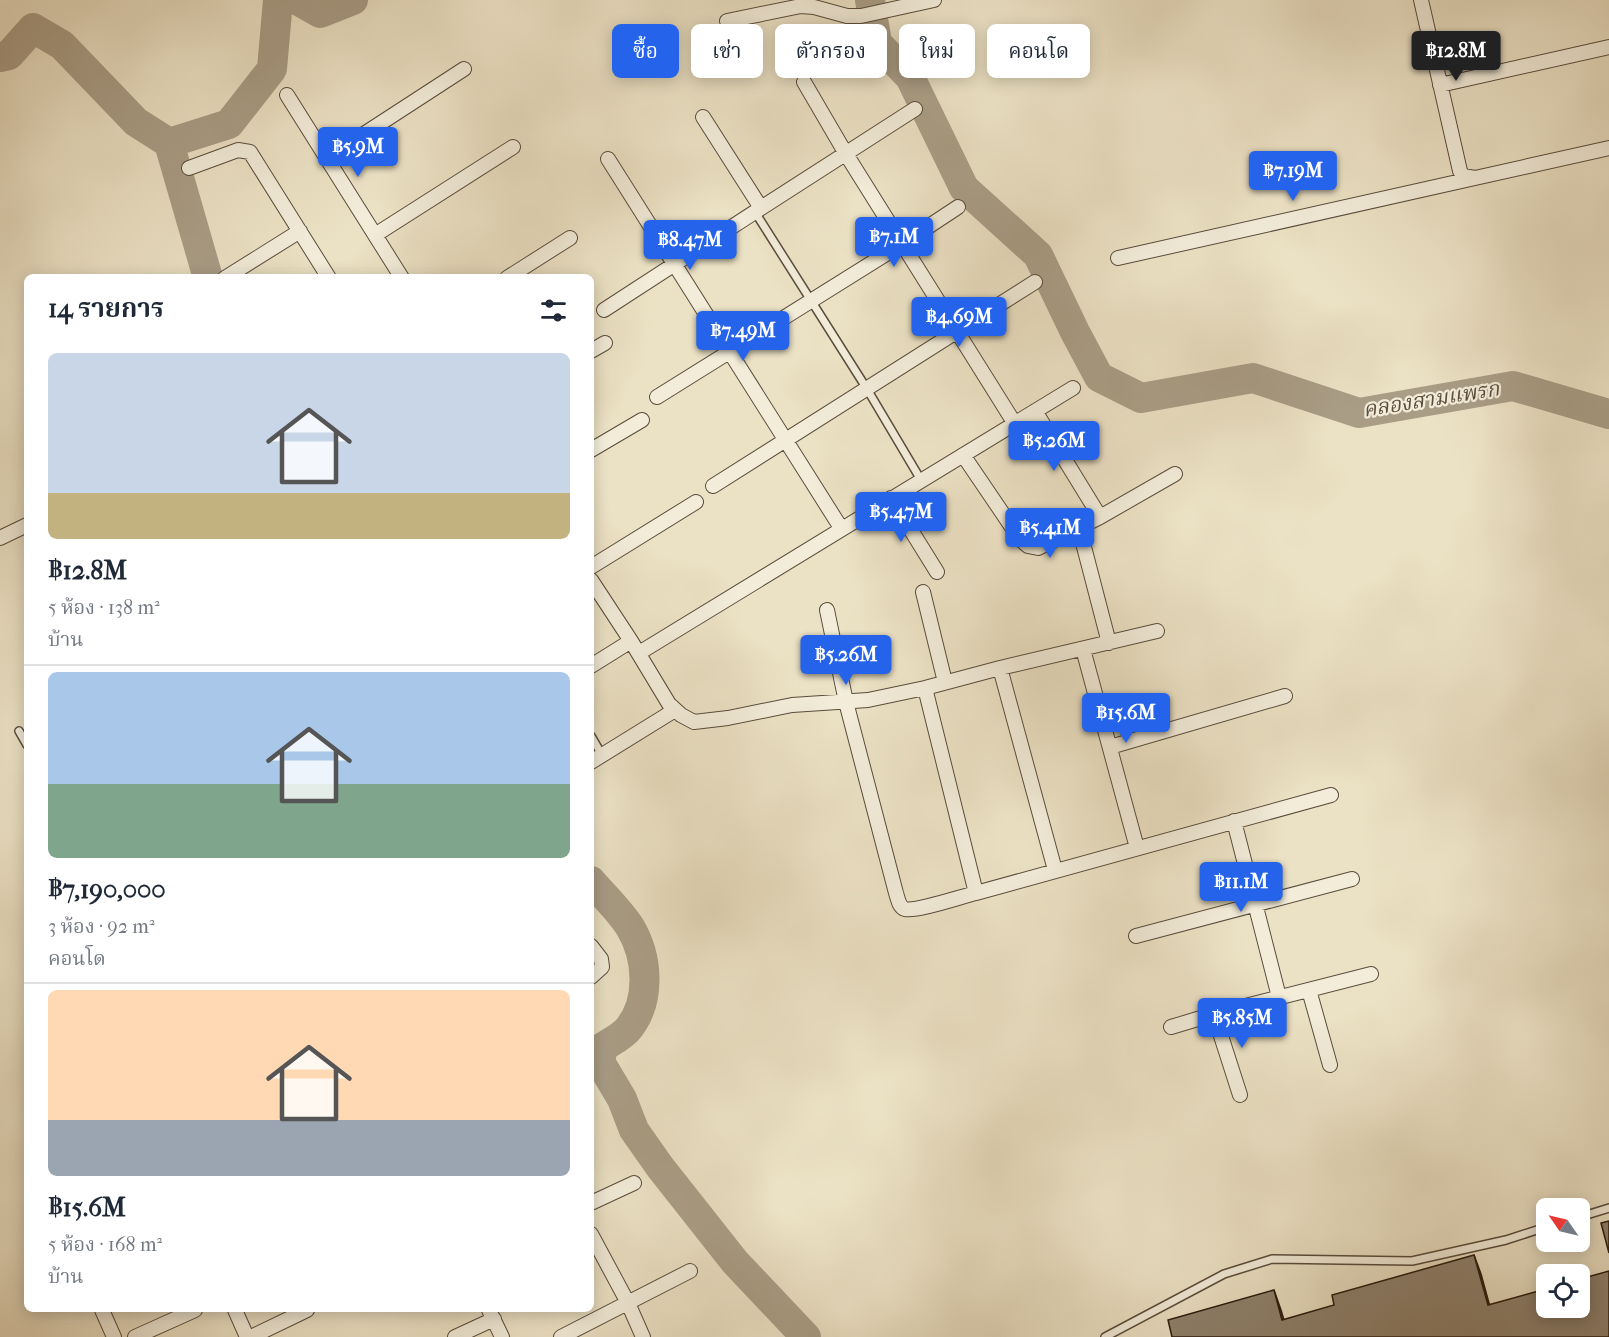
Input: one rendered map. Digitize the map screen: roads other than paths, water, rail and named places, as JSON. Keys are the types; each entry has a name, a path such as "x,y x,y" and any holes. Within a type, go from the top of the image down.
{"street":[{"path":"727,21 801,6 847,16 861,16 934,0"},
{"path":"1421,0 1460,171 1463,176 1475,177"},
{"path":"1440,85 1609,47"},
{"path":"327,158 464,69"},
{"path":"804,82 846,154 1015,424"},
{"path":"288,94 399,274"},
{"path":"604,310 915,109"},
{"path":"703,117 758,210"},
{"path":"375,235 513,147"},
{"path":"1118,258 1609,148"},
{"path":"189,168 238,150 250,152 327,274"},
{"path":"608,159 841,528"},
{"path":"657,397 958,207"},
{"path":"231,274 300,231"},
{"path":"513,274 570,238"},
{"path":"713,486 1035,282"},
{"path":"594,349 605,343"},
{"path":"594,665 635,647 841,528 1073,388"},
{"path":"1035,411 1100,516"},
{"path":"594,448 642,420"},
{"path":"963,455 1020,539 1028,546 1038,548 1175,474"},
{"path":"891,498 937,572"},
{"path":"594,565 696,502"},
{"path":"0,538 24,526"},
{"path":"1083,543 1109,643"},
{"path":"594,585 669,704 681,716 694,722 792,705 846,702 925,688 1157,631"},
{"path":"923,592 945,682"},
{"path":"826,610 846,702 900,905 905,909 976,893 1331,795"},
{"path":"1083,649 1137,848"},
{"path":"1000,668 1055,870"},
{"path":"925,688 976,893"},
{"path":"1110,747 1286,696"},
{"path":"597,758 675,710"},
{"path":"1234,821 1279,997"},
{"path":"1136,936 1352,879"},
{"path":"594,950 601,959 602,967 594,974"},
{"path":"1171,1027 1371,974"},
{"path":"1309,990 1330,1065"},
{"path":"1214,1014 1240,1095"},
{"path":"594,1202 634,1183"},
{"path":"594,1240 628,1303 643,1337"},
{"path":"561,1337 690,1271"},
{"path":"103,1312 114,1337"},
{"path":"135,1337 191,1312"},
{"path":"236,1312 249,1337 303,1312"},
{"path":"455,1337 491,1314 502,1337"}],"lane":[{"path":"758,210 921,480"},
{"path":"19,731 24,740"},
{"path":"1590,1214 1609,1208"},
{"path":"1105,1337 1113,1335 1224,1274 1272,1259 1412,1261 1506,1240 1536,1230"}],"waterway":[{"path":"169,143 229,124 272,69 278,0"},
{"name":"คลองสามแพรก","path":"297,0 320,13 353,0"},
{"name":"คลองสามแพรก","path":"870,0 877,43 910,77 964,188 1038,255 1099,377 1141,398 1253,378 1359,413 1513,386 1609,414"},
{"path":"0,57 9,55 33,28 62,45 136,122 169,143 207,274"},
{"path":"594,884 630,927 641,952 644,978 644,992 636,1017 624,1034 603,1047 600,1062 622,1099 634,1130 660,1167 735,1262 806,1337"}]}
